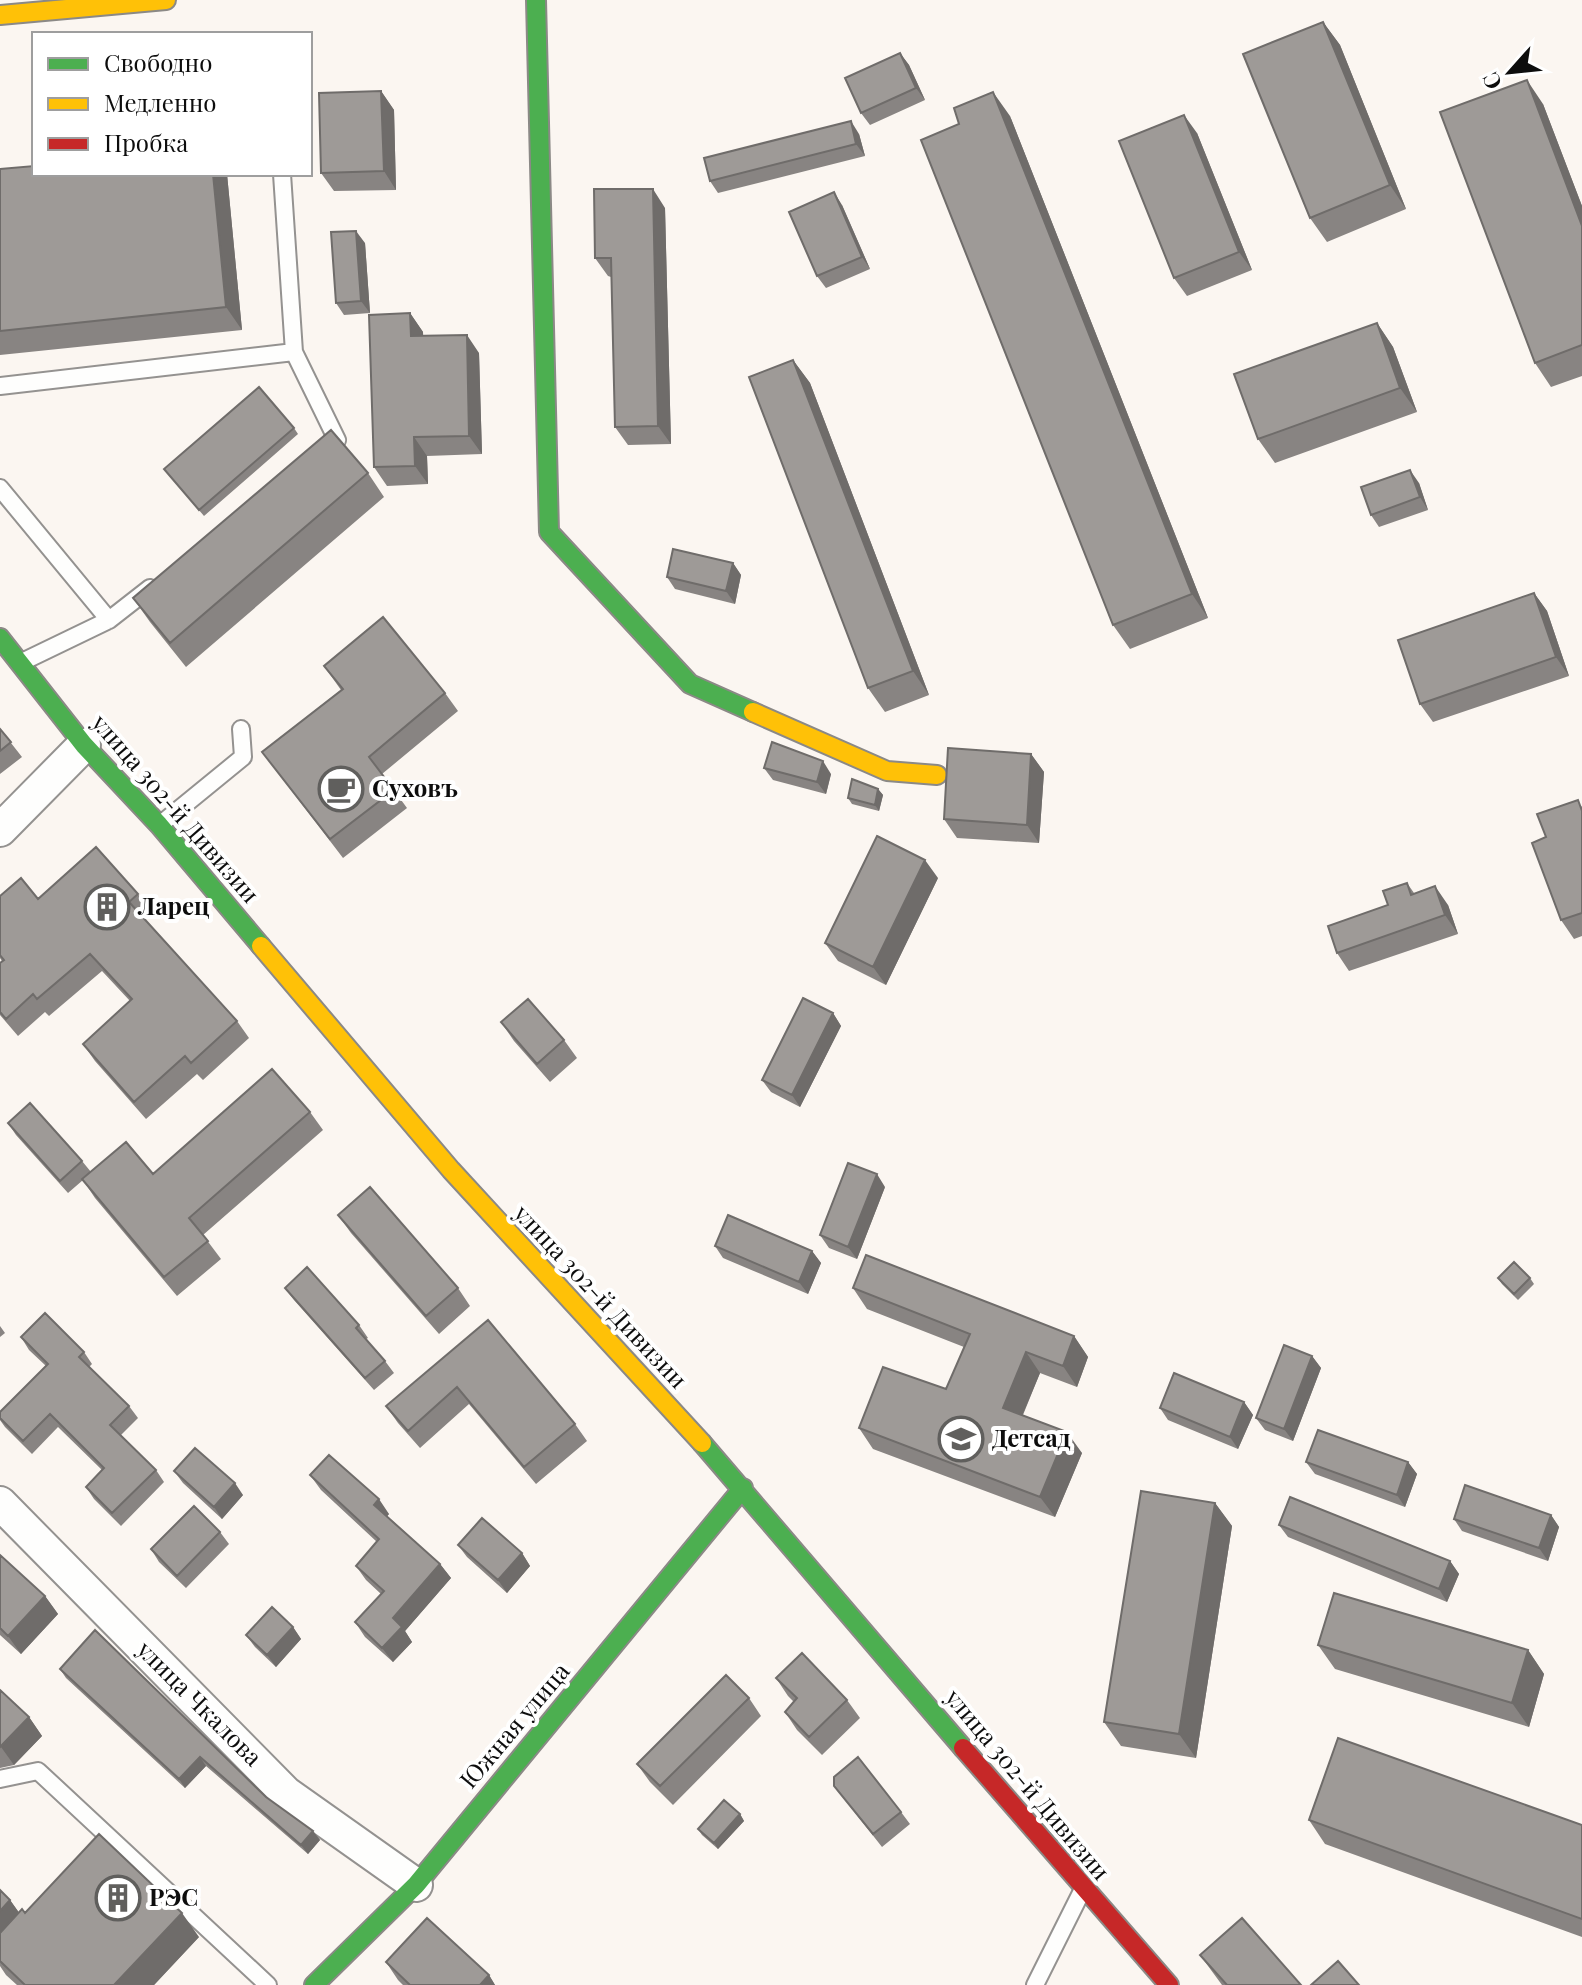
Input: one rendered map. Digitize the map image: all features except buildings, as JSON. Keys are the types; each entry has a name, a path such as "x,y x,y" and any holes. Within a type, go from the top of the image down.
{"street":[{"path":"0,15 166,0"},
{"path":"536,0 549,532 690,684 887,771 937,775"},
{"name":"улица 302-й Дивизии","path":"0,638 84,745 159,825 451,1170 743,1488 1083,1889 1169,1985"},
{"path":"0,830 84,745"},
{"name":"Южная улица","path":"314,1985 416,1885 743,1488"},
{"name":"улица Чкалова","path":"0,1503 286,1793 416,1885"}],"lane":[{"path":"282,176 294,352 337,440 313,459"},
{"path":"0,386 294,352"},
{"path":"0,488 109,620"},
{"path":"21,662 109,620 169,573"},
{"path":"159,825 243,757 241,729"},
{"path":"0,1779 38,1771 107,1843 268,1985"},
{"path":"1035,1985 1083,1889"}],"traffic: fast":[{"path":"536,0 549,532 690,684 753,712"},
{"path":"0,638 84,745 159,825 261,946"},
{"path":"702,1443 963,1748"},
{"path":"314,1985 416,1885 743,1488"}],"traffic: slow":[{"path":"0,15 166,0"},
{"path":"753,712 887,771 937,775"},
{"path":"261,946 451,1170 702,1443"}],"traffic: jam":[{"path":"963,1748 1169,1985"}],"place":[{"name":"Суховъ","path":"341,789"},
{"name":"Ларец","path":"107,907"},
{"name":"Детсад","path":"961,1439"},
{"name":"РЭС","path":"118,1898"}]}
